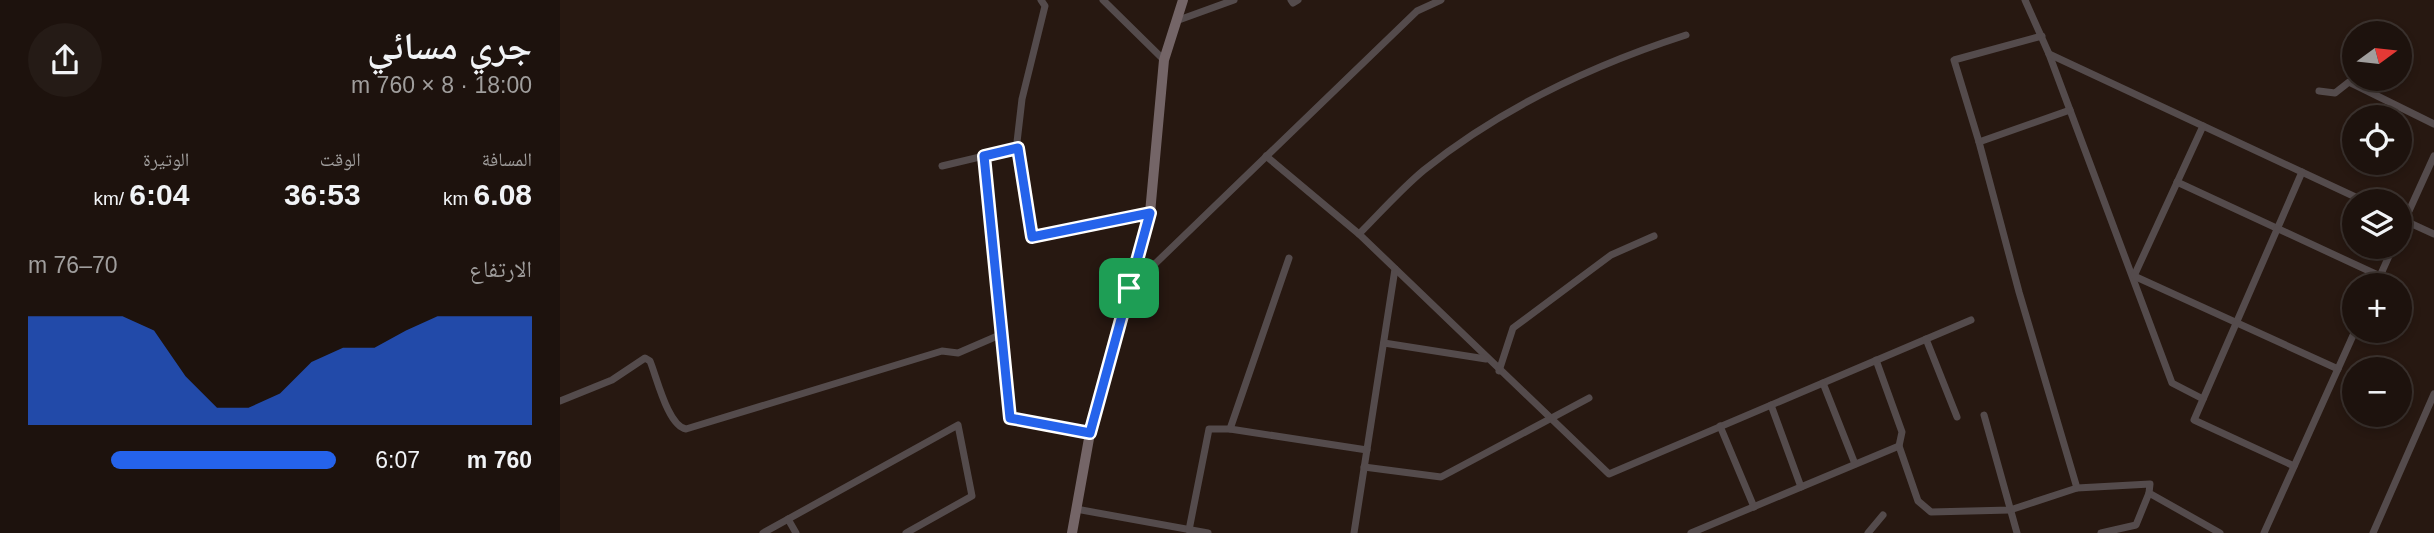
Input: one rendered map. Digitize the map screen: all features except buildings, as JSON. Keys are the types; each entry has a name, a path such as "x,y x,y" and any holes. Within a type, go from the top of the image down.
{"street":[{"path":"1041,0 1045,6 1021,99 1018,148 1032,237 1150,213"},
{"path":"1103,0 1164,60"},
{"path":"1072,533 1090,433 1150,213 1164,60 1183,0"},
{"path":"1176,22 1234,0"},
{"path":"1291,0 1293,3 1298,0"},
{"path":"1129,288 1417,11 1441,0"},
{"path":"2025,0 2049,54 2172,383 2203,399"},
{"path":"1359,234 1422,172 1460,142 1521,104 1633,52 1686,35"},
{"path":"2042,36 1954,60 2077,488"},
{"path":"2049,54 2342,191"},
{"path":"2319,91 2335,93 2349,82 2434,124"},
{"path":"1979,142 2070,110"},
{"path":"2134,276 2203,126"},
{"path":"942,166 1018,148"},
{"path":"984,156 1010,418 1090,433"},
{"path":"1266,156 1359,234 1609,474 1970,320"},
{"path":"2412,199 2434,156"},
{"path":"2294,466 2194,420 2302,172"},
{"path":"2177,182 2374,273"},
{"path":"2412,224 2434,234"},
{"path":"1499,371 1513,328 1611,255 1654,236"},
{"path":"1230,429 1289,258"},
{"path":"1354,533 1395,269"},
{"path":"2134,276 2338,369"},
{"path":"560,401 612,380 645,358 650,362 672,418 681,429 686,429 942,351 958,353 1002,334"},
{"path":"1926,339 1957,416"},
{"path":"1384,343 1487,359"},
{"path":"2265,533 2350,343"},
{"path":"1876,360 1902,432 1899,446 1918,501 1931,512 2010,510 2077,488 2150,484 2136,525 2101,533"},
{"path":"1823,383 1855,464"},
{"path":"2373,533 2434,394"},
{"path":"1364,467 1441,477 1589,398"},
{"path":"1771,405 1801,487"},
{"path":"1984,415 2017,533"},
{"path":"763,533 958,425 972,496 906,533"},
{"path":"1720,426 1754,507"},
{"path":"1189,530 1209,429 1230,429 1367,450"},
{"path":"1691,533 1899,446"},
{"path":"2149,493 2220,533"},
{"path":"1076,509 1208,533"},
{"path":"1868,533 1883,516"},
{"path":"788,519 796,533"},
{"path":"2200,533 2206,525"}],"route":[{"path":"1018,148 1032,237 1150,213 1129,288 1090,433 1010,418 984,156 1018,148"}]}
